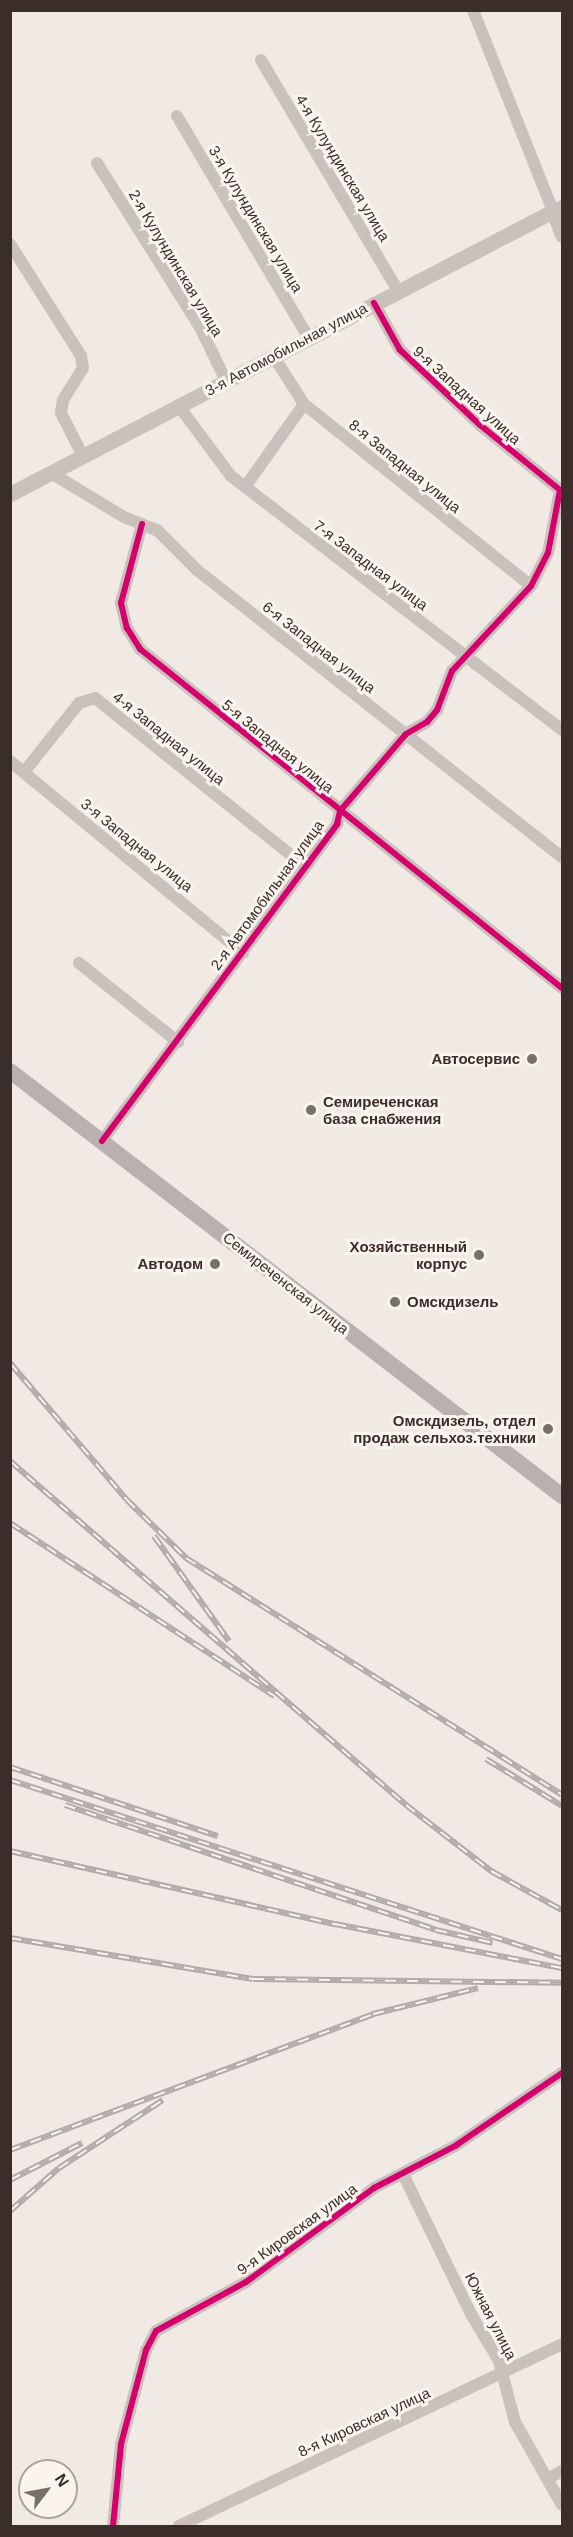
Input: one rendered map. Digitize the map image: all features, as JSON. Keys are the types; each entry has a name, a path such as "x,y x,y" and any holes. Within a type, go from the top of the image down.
{"main road":[{"name":"Семиреченская улица","path":"10,1071 562,1496"}],"street":[{"path":"473,10 558,208 562,236"},
{"name":"4-я Кулундинская улица","path":"261,60 398,291"},
{"name":"3-я Кулундинская улица","path":"177,116 309,338"},
{"name":"2-я Кулундинская улица","path":"97,163 201,329 226,381"},
{"name":"3-я Автомобильная улица","path":"10,494 558,208"},
{"path":"10,244 81,356 83,368 63,400 61,413 83,456"},
{"name":"9-я Западная улица","path":"374,303 400,350 480,425 560,490"},
{"name":"8-я Западная улица","path":"274,357 304,404 531,586"},
{"path":"245,488 304,404"},
{"name":"7-я Западная улица","path":"178,405 231,476 245,488 562,730"},
{"name":"6-я Западная улица","path":"51,473 142,524 157,530 197,570 562,857"},
{"name":"2-я Автомобильная улица","path":"102,1142 337,824 340,811 406,734 427,722 437,710 452,671 464,655 531,586 548,553 560,490"},
{"name":"5-я Западная улица","path":"142,524 121,603 127,628 140,649 562,988"},
{"name":"4-я Западная улица","path":"24,772 79,703 94,698 306,867"},
{"name":"3-я Западная улица","path":"10,761 243,953"},
{"path":"79,963 178,1042"},
{"name":"9-я Кировская улица","path":"113,2526 121,2444 133,2393 146,2350 165,2324 246,2282 356,2201 455,2146 562,2073"},
{"name":"Южная улица","path":"403,2174 504,2373 515,2422 562,2505"},
{"name":"8-я Кировская улица","path":"179,2526 562,2344"},
{"path":"547,2479 562,2471"}],"railway":[{"path":"10,1363 127,1500 186,1558 562,1795"},
{"path":"10,1461 406,1805 491,1871 562,1910"},
{"path":"10,1523 274,1696"},
{"path":"154,1536 229,1641"},
{"path":"486,1759 562,1806"},
{"path":"10,1767 218,1836"},
{"path":"10,1780 562,1959"},
{"path":"65,1805 436,1930 493,1943"},
{"path":"10,1851 335,1924 562,1968"},
{"path":"10,1938 253,1979 562,1983"},
{"path":"10,2150 373,2014 478,1988"},
{"path":"10,2211 59,2168 163,2100"},
{"path":"10,2180 82,2143"}],"cycle path":[{"path":"102,1141 337,824 340,811 406,734 427,722 437,710 452,671 531,586 548,553 560,490 480,425 400,350 374,303"},
{"path":"142,524 121,603 127,628 140,649 562,988"},
{"path":"113,2526 121,2444 146,2350 156,2331 246,2282 374,2188 455,2146 562,2073"}],"place":[{"name":"Автосервис","path":"532,1059"},
{"name":"Семиреченская база снабжения","path":"311,1110"},
{"name":"Хозяйственный корпус","path":"479,1255"},
{"name":"Автодом","path":"215,1264"},
{"name":"Омскдизель","path":"395,1302"},
{"name":"Омскдизель, отдел продаж сельхоз.техники","path":"548,1429"}]}
